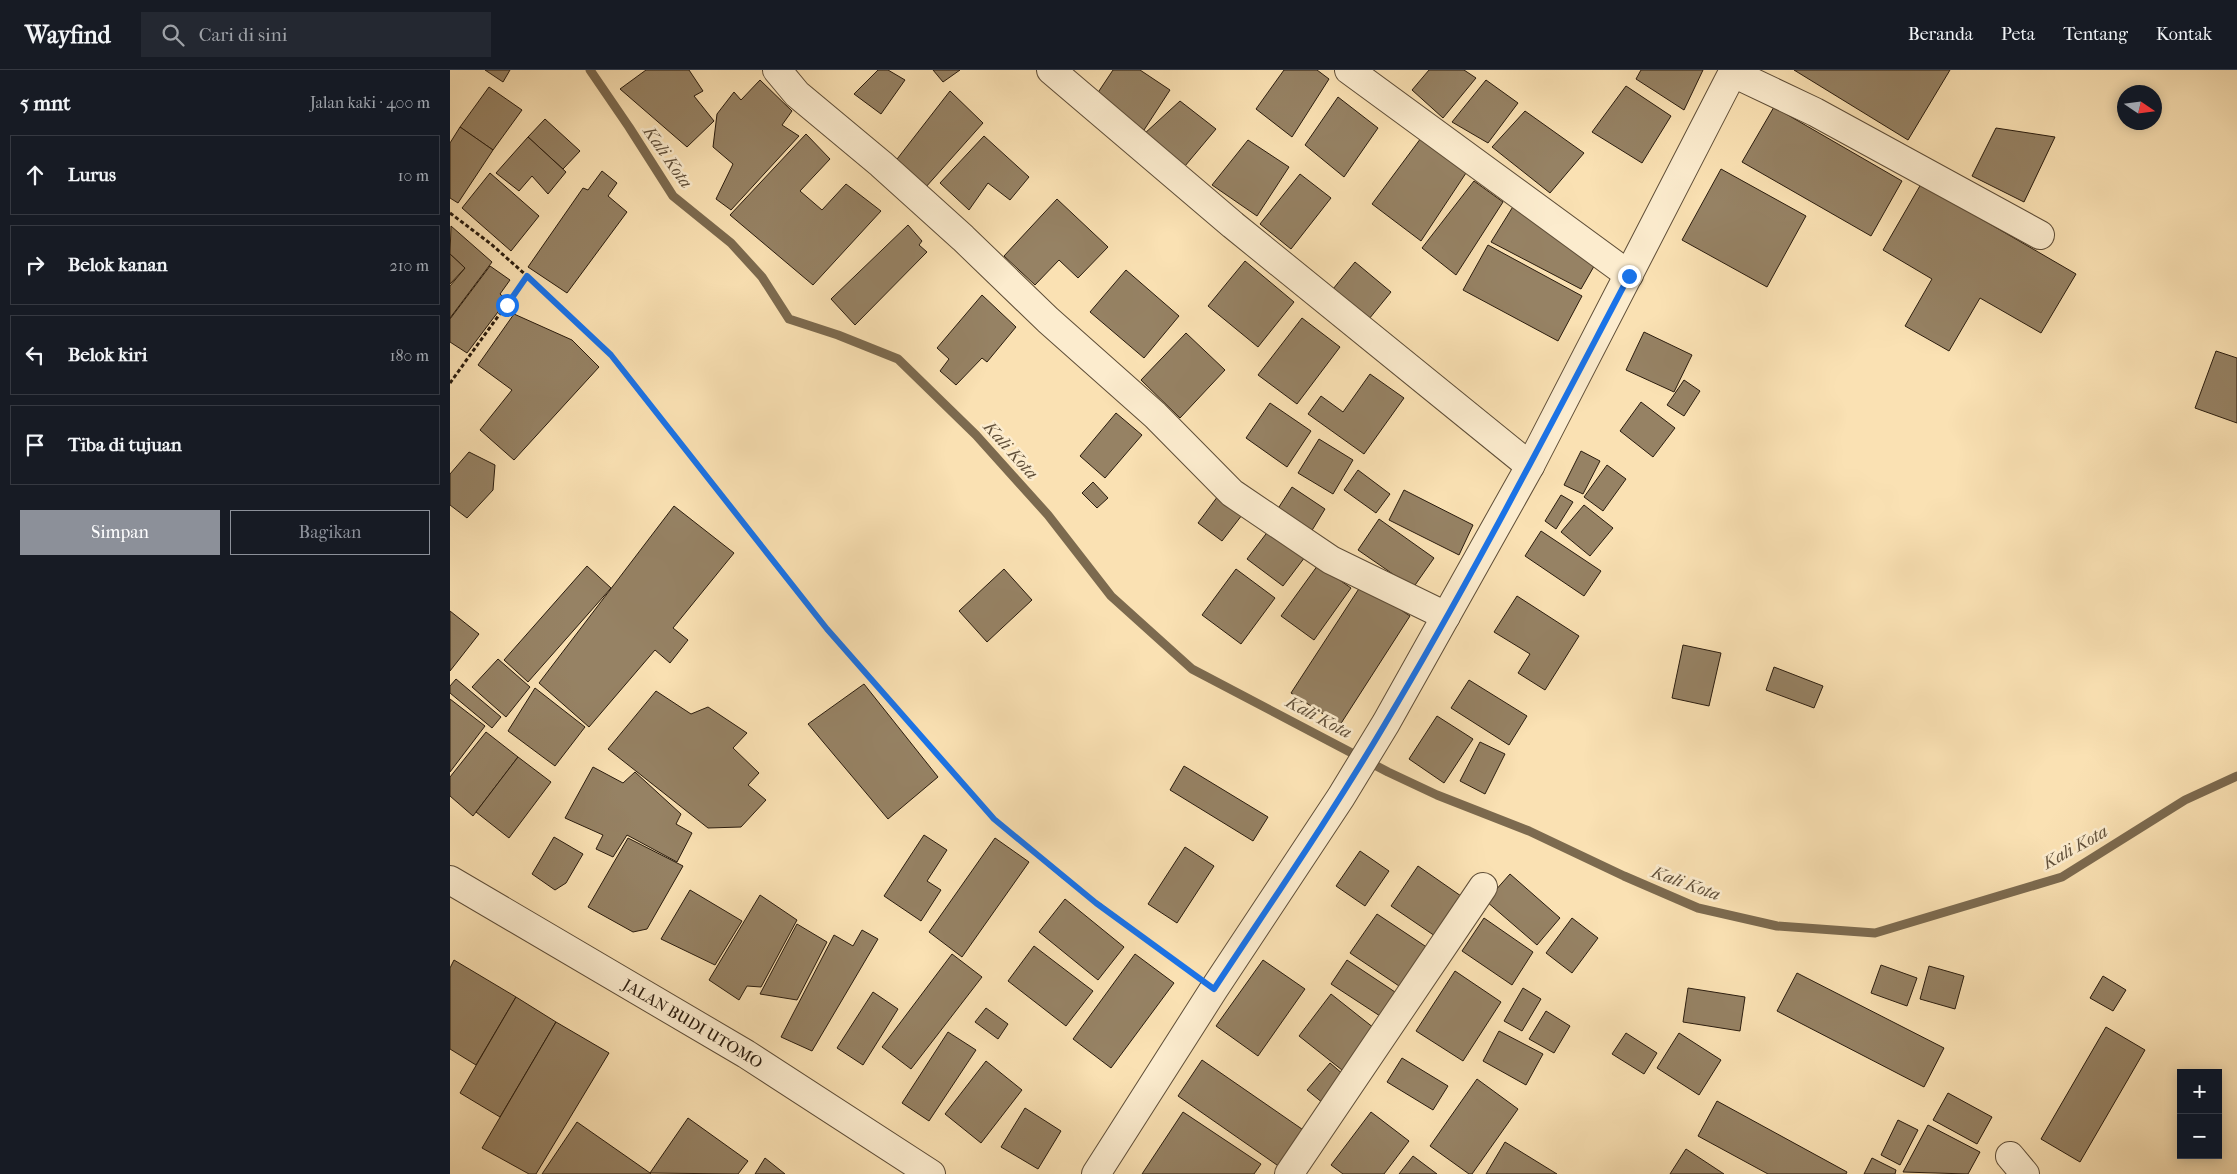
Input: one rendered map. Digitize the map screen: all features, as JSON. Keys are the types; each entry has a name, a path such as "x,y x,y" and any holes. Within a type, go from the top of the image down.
{"street":[{"path":"777,70 797,94 950,226 1048,320 1155,416 1232,493 1331,560 1446,616"},
{"path":"1051,70 1233,225 1530,466"},
{"path":"1349,70 1629,276"},
{"path":"1096,1174 1386,723 1530,466 1734,71 1815,112 2040,235"},
{"name":"JALAN BUDI UTOMO","path":"450,880 746,1054 931,1174"},
{"path":"1289,1174 1483,887"}],"path":[{"path":"450,213 491,244 611,355 827,629 994,819 1083,893 1214,989"},
{"path":"450,383 527,276"}],"building":[{"path":"485,70 510,70 503,82"},
{"path":"646,70 689,70 703,91 694,96 714,121 687,147 620,89"},
{"path":"878,70 888,70 905,80 881,114 854,94"},
{"path":"933,70 960,70 943,82"},
{"path":"1113,70 1140,70 1170,90 1144,130 1095,97"},
{"path":"1284,70 1317,70 1329,79 1292,137 1256,109"},
{"path":"1429,70 1464,70 1476,78 1443,118 1412,90"},
{"path":"1641,70 1703,70 1684,110 1636,79"},
{"path":"1794,70 1950,70 1908,140"},
{"path":"760,80 792,111 782,125 799,136 731,210 716,199 733,164 713,147 717,114 734,92 741,100"},
{"path":"1486,80 1518,103 1488,143 1452,122"},
{"path":"1626,86 1671,116 1642,163 1592,132"},
{"path":"489,87 522,110 493,150 460,127"},
{"path":"950,91 983,123 925,188 894,163"},
{"path":"1338,97 1378,128 1344,177 1305,145"},
{"path":"1180,101 1216,129 1185,166 1144,134"},
{"path":"1774,107 1902,181 1871,236 1742,162"},
{"path":"1525,111 1584,153 1550,193 1492,147"},
{"path":"545,119 580,151 563,169 528,137"},
{"path":"460,127 493,150 458,203 450,198 450,143"},
{"path":"1996,128 2055,137 2024,202 1972,176"},
{"path":"806,134 830,159 800,191 822,210 846,184 881,211 813,285 730,215"},
{"path":"984,136 1029,177 1010,200 988,183 969,210 940,183"},
{"path":"528,137 566,172 548,194 532,176 519,191 496,173"},
{"path":"1421,138 1470,167 1421,241 1372,204"},
{"path":"1248,140 1289,167 1257,216 1212,185"},
{"path":"1721,169 1806,216 1767,287 1682,240"},
{"path":"602,171 617,183 608,196 627,212 567,293 528,267 583,188 588,190"},
{"path":"490,173 539,216 511,251 462,208"},
{"path":"1300,174 1331,198 1291,249 1260,224"},
{"path":"1474,181 1503,202 1456,275 1422,248"},
{"path":"1921,184 2076,274 2041,333 1980,298 1949,351 1905,326 1932,279 1883,250"},
{"path":"1057,199 1108,247 1078,278 1059,260 1035,285 1004,256"},
{"path":"1514,205 1597,261 1581,289 1491,242"},
{"path":"908,225 922,241 919,245 927,252 855,325 831,299"},
{"path":"451,226 492,262 450,318 450,286 465,268 450,254"},
{"path":"1488,245 1582,296 1558,341 1463,290"},
{"path":"450,254 465,268 450,284"},
{"path":"1245,261 1294,302 1258,347 1208,306"},
{"path":"1355,262 1391,292 1369,319 1333,289"},
{"path":"490,266 510,280 500,294 507,300 467,353 450,342 450,319"},
{"path":"1126,270 1179,316 1144,358 1090,312"},
{"path":"982,295 1016,327 987,362 982,358 956,385 940,371 949,359 937,348"},
{"path":"514,314 572,340 599,367 514,460 480,430 512,390 478,365"},
{"path":"1302,318 1340,347 1297,404 1258,375"},
{"path":"1644,332 1692,355 1674,392 1626,370"},
{"path":"1186,333 1225,370 1180,418 1141,380"},
{"path":"2216,351 2237,358 2237,423 2195,408"},
{"path":"1370,374 1404,398 1364,454 1308,414 1321,396 1343,412"},
{"path":"1684,380 1700,391 1684,416 1667,405"},
{"path":"1641,402 1675,428 1653,457 1620,431"},
{"path":"1270,403 1311,431 1287,467 1246,438"},
{"path":"1116,413 1142,435 1105,478 1080,456"},
{"path":"1319,439 1353,460 1333,494 1298,473"},
{"path":"1581,451 1600,461 1583,494 1564,485"},
{"path":"469,452 495,465 493,490 467,518 450,505 450,474"},
{"path":"1607,465 1626,479 1603,511 1584,497"},
{"path":"1358,470 1390,494 1376,513 1344,490"},
{"path":"1093,482 1108,498 1097,508 1082,493"},
{"path":"1292,487 1325,509 1311,532 1277,510"},
{"path":"1404,490 1473,525 1459,555 1389,520"},
{"path":"1561,495 1573,502 1556,529 1545,521"},
{"path":"1218,496 1242,515 1222,541 1198,523"},
{"path":"1584,505 1613,528 1590,556 1561,532"},
{"path":"674,506 734,553 673,628 688,640 670,663 655,650 589,727 539,683"},
{"path":"1379,519 1434,558 1413,588 1358,550"},
{"path":"1269,530 1305,557 1283,586 1247,559"},
{"path":"1541,531 1601,571 1584,596 1525,556"},
{"path":"1318,565 1351,588 1314,640 1281,616"},
{"path":"587,566 611,588 528,682 504,660"},
{"path":"1004,569 1032,600 987,642 959,611"},
{"path":"1236,569 1275,598 1241,644 1202,615"},
{"path":"1362,584 1410,616 1340,725 1291,693"},
{"path":"1517,596 1579,636 1545,690 1518,673 1530,654 1494,632"},
{"path":"450,611 479,634 450,671"},
{"path":"1683,645 1721,653 1709,706 1672,698"},
{"path":"498,659 530,687 506,717 472,687"},
{"path":"1774,667 1823,686 1814,708 1766,690"},
{"path":"456,679 501,717 492,728 450,693 450,686"},
{"path":"1469,680 1527,716 1509,745 1451,708"},
{"path":"864,684 938,777 888,819 808,724"},
{"path":"535,688 585,727 555,766 508,731"},
{"path":"656,691 691,714 708,707 747,733 733,748 759,773 748,785 766,800 741,827 708,828 608,749"},
{"path":"450,699 485,726 450,772"},
{"path":"1437,716 1473,739 1444,783 1409,759"},
{"path":"486,732 518,757 473,816 450,796 450,777"},
{"path":"1480,742 1505,754 1485,794 1460,781"},
{"path":"518,757 551,782 509,838 476,812"},
{"path":"1184,766 1268,817 1253,841 1170,790"},
{"path":"593,767 623,783 635,772 681,814 676,824 692,833 677,862 627,835 613,857 596,849 603,835 565,818"},
{"path":"924,835 947,850 927,881 941,890 921,921 884,896"},
{"path":"554,837 583,854 566,883 555,890 532,874"},
{"path":"628,838 683,866 647,929 633,932 588,907"},
{"path":"995,838 1029,862 962,957 929,932"},
{"path":"1185,847 1214,866 1177,923 1148,904"},
{"path":"1360,851 1389,871 1365,906 1336,886"},
{"path":"1418,866 1461,896 1435,936 1391,906"},
{"path":"1510,874 1560,918 1537,945 1486,901"},
{"path":"690,890 742,921 715,965 661,939"},
{"path":"760,895 797,920 761,987 747,986 739,1000 709,980"},
{"path":"1065,899 1124,947 1098,980 1039,932"},
{"path":"1377,914 1428,948 1402,988 1350,953"},
{"path":"1484,918 1533,952 1512,985 1462,951"},
{"path":"1572,918 1598,938 1572,973 1546,953"},
{"path":"797,924 827,942 797,1000 760,994"},
{"path":"862,930 878,939 812,1051 781,1037 834,935 853,946"},
{"path":"1034,946 1093,991 1066,1026 1008,981"},
{"path":"952,954 982,977 911,1069 882,1047"},
{"path":"1135,954 1174,983 1111,1068 1073,1039"},
{"path":"454,960 516,997 476,1065 450,1049 450,968"},
{"path":"1263,960 1305,989 1258,1056 1216,1026"},
{"path":"1347,960 1395,992 1380,1016 1331,984"},
{"path":"1881,965 1917,978 1907,1006 1871,993"},
{"path":"1929,966 1964,976 1955,1009 1920,999"},
{"path":"1455,971 1501,1002 1463,1061 1416,1031"},
{"path":"1797,973 1944,1048 1924,1087 1777,1011"},
{"path":"2103,976 2126,990 2113,1011 2090,998"},
{"path":"1523,988 1541,999 1522,1031 1504,1021"},
{"path":"1688,988 1745,997 1740,1031 1683,1022"},
{"path":"873,992 898,1009 863,1065 837,1048"},
{"path":"1331,994 1379,1032 1347,1074 1299,1036"},
{"path":"516,997 556,1022 500,1117 460,1093"},
{"path":"986,1008 1008,1024 998,1039 975,1022"},
{"path":"1546,1011 1570,1026 1554,1053 1529,1039"},
{"path":"556,1022 609,1053 536,1174 529,1174 482,1148"},
{"path":"2106,1027 2145,1050 2080,1162 2041,1139"},
{"path":"1499,1031 1543,1054 1526,1085 1483,1061"},
{"path":"948,1032 976,1050 929,1121 902,1103"},
{"path":"1626,1033 1657,1053 1644,1074 1612,1054"},
{"path":"1679,1033 1721,1060 1699,1095 1657,1068"},
{"path":"1402,1058 1448,1086 1433,1110 1387,1082"},
{"path":"1202,1060 1312,1136 1287,1172 1178,1096"},
{"path":"986,1061 1022,1090 981,1143 945,1114"},
{"path":"1330,1063 1351,1081 1329,1108 1307,1090"},
{"path":"1477,1079 1518,1109 1472,1174 1469,1174 1430,1146"},
{"path":"1948,1093 1992,1117 1977,1144 1933,1120"},
{"path":"1717,1101 1847,1172 1846,1174 1768,1174 1698,1136"},
{"path":"1025,1108 1061,1131 1038,1169 1001,1147"},
{"path":"1183,1112 1261,1164 1254,1174 1142,1174"},
{"path":"1371,1112 1409,1141 1384,1174 1343,1174 1331,1165"},
{"path":"688,1118 748,1161 738,1174 650,1173"},
{"path":"1898,1120 1918,1130 1900,1165 1881,1155"},
{"path":"577,1122 650,1173 651,1174 542,1174"},
{"path":"1928,1125 1980,1152 1968,1174 1903,1172"},
{"path":"1505,1142 1557,1174 1486,1174"},
{"path":"1686,1149 1724,1174 1670,1174"},
{"path":"1413,1156 1437,1174 1399,1174"},
{"path":"765,1158 785,1174 755,1174"},
{"path":"1872,1158 1896,1170 1895,1174 1864,1174"}],"waterway":[{"name":"Kali Kota","path":"590,70 673,196 731,243 762,277 789,319 838,335 898,359 976,435 1048,515 1111,596 1192,669 1388,772 1437,795 1529,831 1624,876 1698,908 1777,926 1875,933 2062,877 2185,800 2237,776"}],"route":[{"path":"507,305 527,276 611,355 827,629 994,819 1029,850 1096,903 1214,989 1340,797 1386,723 1469,578 1530,466 1629,276"}]}
